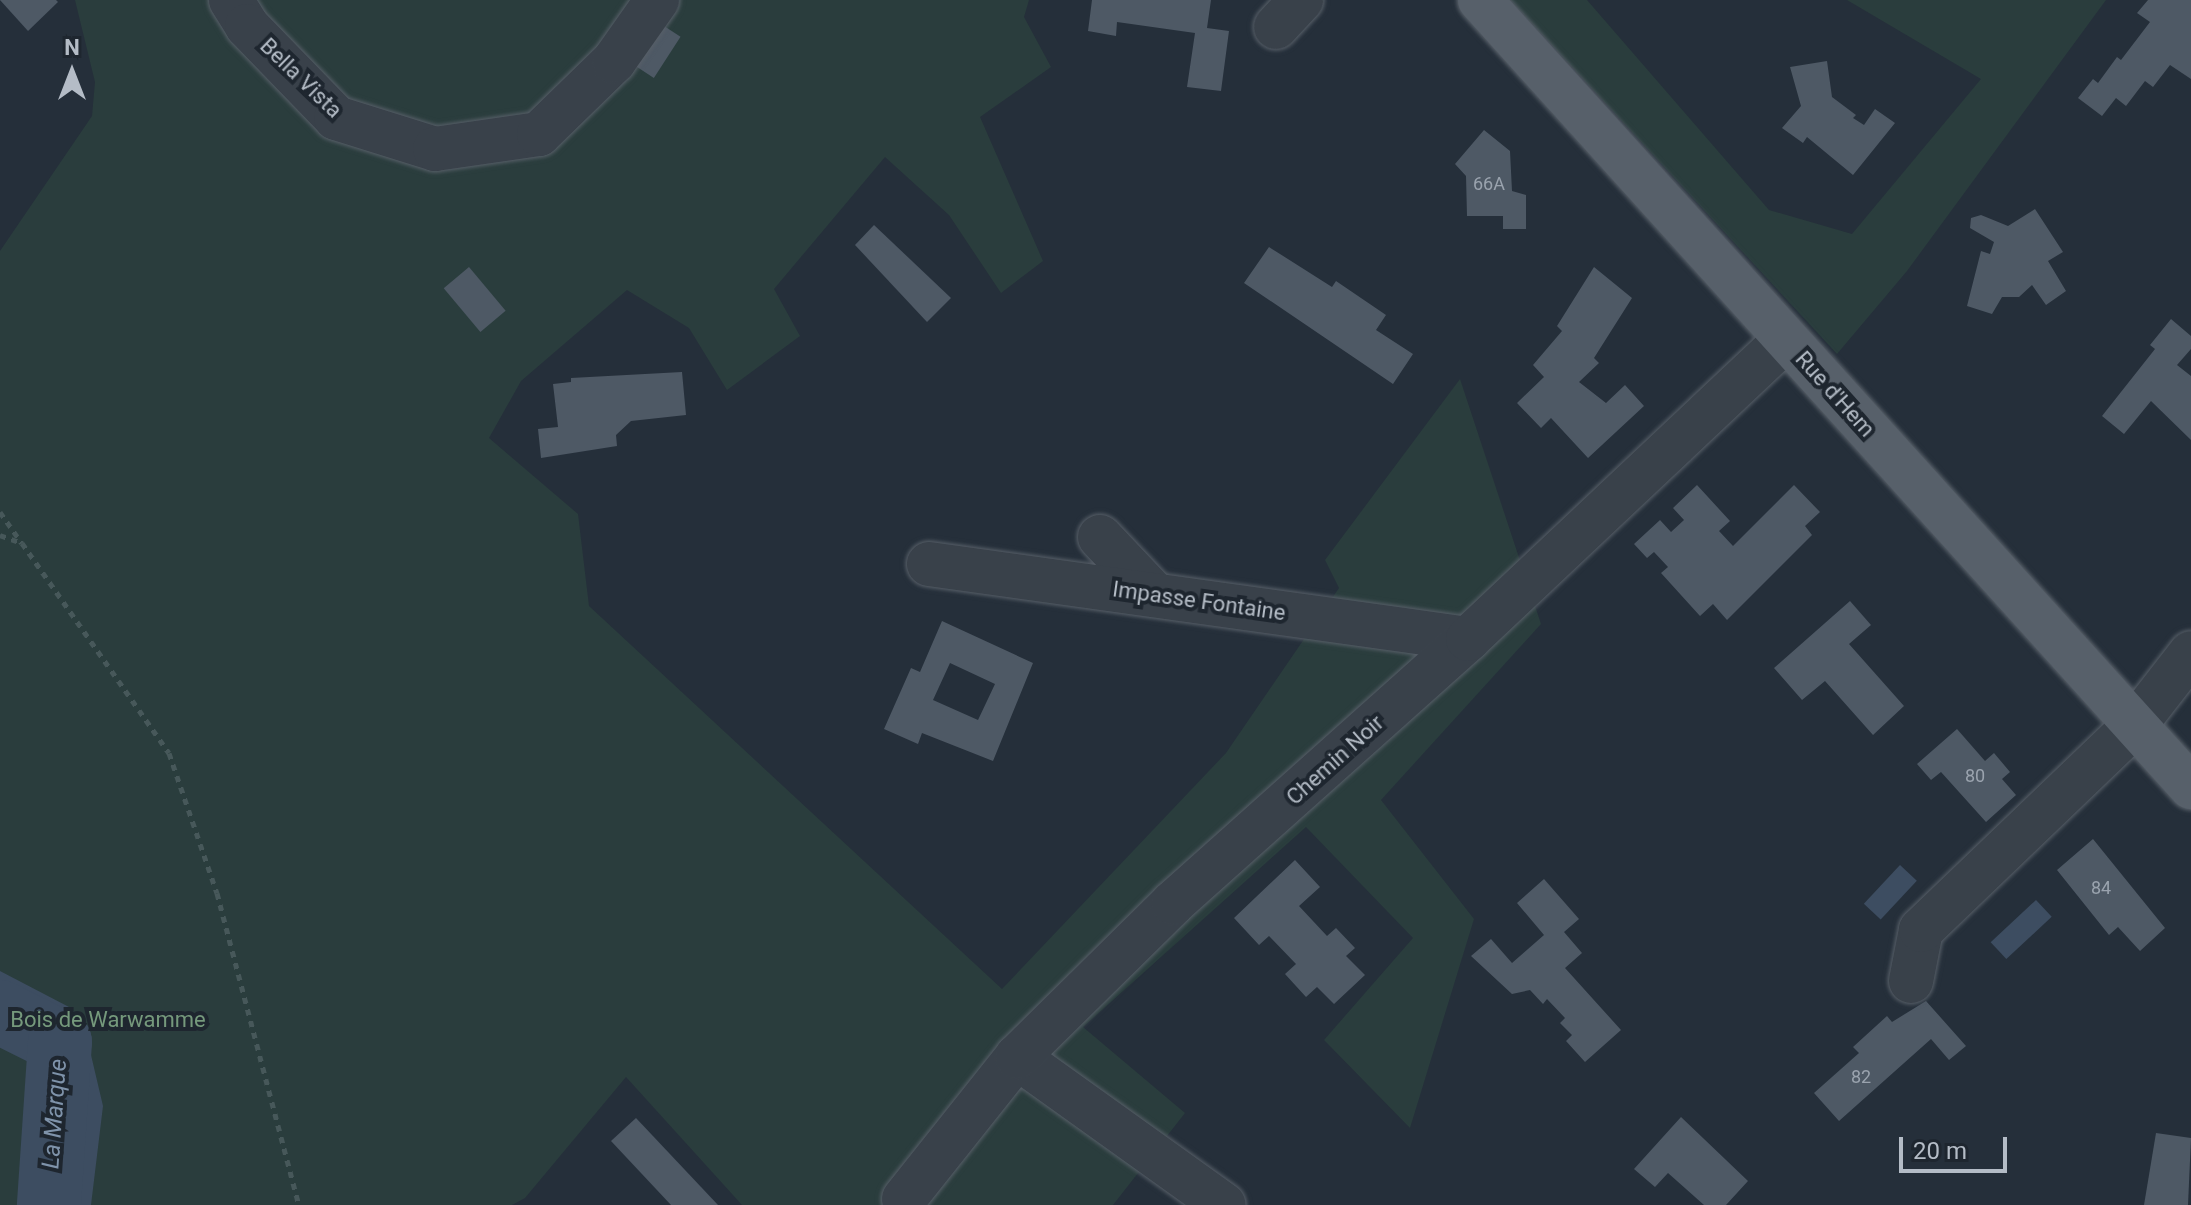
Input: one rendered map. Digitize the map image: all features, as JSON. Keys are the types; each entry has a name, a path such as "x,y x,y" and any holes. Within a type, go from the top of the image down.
{"main road":[{"name":"Rue d'Hem","path":"1480,0 2191,787"}],"street":[{"name":"Bella Vista","path":"231,0 247,26 336,118 435,149 539,134 614,61 657,0"},
{"name":"Chemin Noir","path":"904,1199 1017,1057 1173,903 1468,639 1786,339"},
{"path":"1100,537 1155,595"},
{"name":"Impasse Fontaine","path":"929,564 1468,639"},
{"path":"1911,981 1921,930 2135,725 2191,653"},
{"path":"1017,1057 1224,1205"}],"path":[{"path":"0,512 169,753 217,893 299,1205"},
{"path":"0,535 22,543"}],"green space":[{"name":"Bois de Warwamme","path":"75,0 1029,0 1024,17 1051,67 980,117 1043,261 1001,293 949,215 885,157 774,289 800,336 727,390 689,328 627,290 521,381 489,438 578,514 589,606 1002,989 1226,753 1339,588 1325,560 1460,379 1541,624 1381,800 1474,919 1410,1128 1324,1040 1413,938 1306,827 1083,1027 1185,1113 1113,1205 742,1205 626,1077 525,1198 512,1205 0,1205 0,251 92,116 95,82"},
{"path":"1510,0 1587,0 1769,210 1852,234 1981,79 1847,0 2106,0 1907,271 1837,354"}],"water":[{"path":"1900,865 1917,881 1881,919 1864,904"},
{"path":"2036,900 2052,917 2006,959 1991,942"},
{"path":"0,971 69,1007 83,1021 103,1106 91,1205 63,1205 73,1117 64,1040 50,1021 0,995"}],"building":[{"path":"0,0 56,0 58,2 28,31"},
{"path":"1092,0 1211,0 1207,28 1229,31 1221,91 1187,87 1195,33 1117,22 1116,36 1088,31"},
{"path":"2148,0 2191,0 2191,79 2170,65 2153,87 2145,81 2126,106 2116,98 2102,116 2078,98 2093,79 2098,83 2117,57 2121,60 2150,22 2137,13"},
{"path":"647,15 681,37 654,78 620,56"},
{"path":"1827,61 1832,97 1856,115 1853,118 1864,125 1875,109 1895,123 1853,175 1807,137 1803,143 1782,128 1801,106 1790,67"},
{"path":"1484,130 1510,151 1512,191 1526,195 1526,229 1503,229 1503,216 1467,216 1466,176 1455,164"},
{"path":"2035,209 2063,252 2048,261 2066,291 2046,305 2032,285 2019,297 2002,297 1992,314 1967,306 1981,251 1990,254 1994,242 1970,228 1971,218 1981,215 2008,226"},
{"path":"874,225 951,298 927,322 855,245"},
{"path":"1269,247 1332,287 1336,281 1386,315 1376,330 1413,354 1393,384 1244,283"},
{"path":"469,267 506,311 480,332 444,288"},
{"path":"1594,267 1632,298 1594,358 1599,363 1579,382 1606,403 1625,385 1644,406 1588,458 1551,418 1541,428 1517,403 1544,377 1533,365 1562,331 1557,326"},
{"path":"2171,319 2191,336 2191,349 2177,365 2191,376 2191,440 2151,401 2124,434 2102,416 2155,349 2150,345"},
{"path":"682,372 686,415 631,421 616,435 617,446 541,458 538,429 558,427 553,384 571,382 571,378"},
{"path":"1697,485 1730,521 1719,531 1733,546 1794,485 1820,512 1805,526 1812,535 1727,620 1713,604 1700,616 1661,573 1668,567 1654,552 1647,558 1634,544 1660,520 1671,532 1684,520 1673,508"},
{"path":"1850,601 1871,625 1849,644 1904,706 1873,735 1825,681 1802,700 1774,668"},
{"path":"942,621 1033,663 993,761 922,733 918,744 884,729 911,668 920,672","holes":["950,663 995,684 978,720 933,700"]},
{"path":"1957,729 1985,761 1994,753 2010,772 2002,779 2016,795 1986,822 1941,772 1931,780 1917,764"},
{"path":"2093,839 2165,928 2140,951 2118,927 2109,935 2057,870"},
{"path":"1295,860 1320,887 1299,906 1327,936 1336,928 1355,948 1346,956 1365,975 1334,1004 1317,987 1306,997 1285,974 1296,964 1269,936 1259,945 1234,918"},
{"path":"1544,879 1579,919 1564,932 1582,953 1565,968 1621,1030 1585,1062 1566,1041 1572,1035 1560,1023 1565,1018 1547,999 1543,1004 1530,990 1512,994 1471,956 1491,939 1512,963 1544,935 1517,903"},
{"path":"1926,1001 1966,1046 1949,1060 1931,1039 1839,1121 1814,1093 1859,1053 1853,1047 1887,1016 1892,1022"},
{"path":"1681,1117 1748,1181 1726,1205 1704,1205 1668,1173 1655,1187 1634,1169"},
{"path":"636,1118 718,1205 671,1205 611,1141"},
{"path":"2156,1133 2191,1138 2188,1205 2144,1205"}],"waterway":[{"name":"La Marque","path":"0,1012 60,1042 49,1205"}]}
